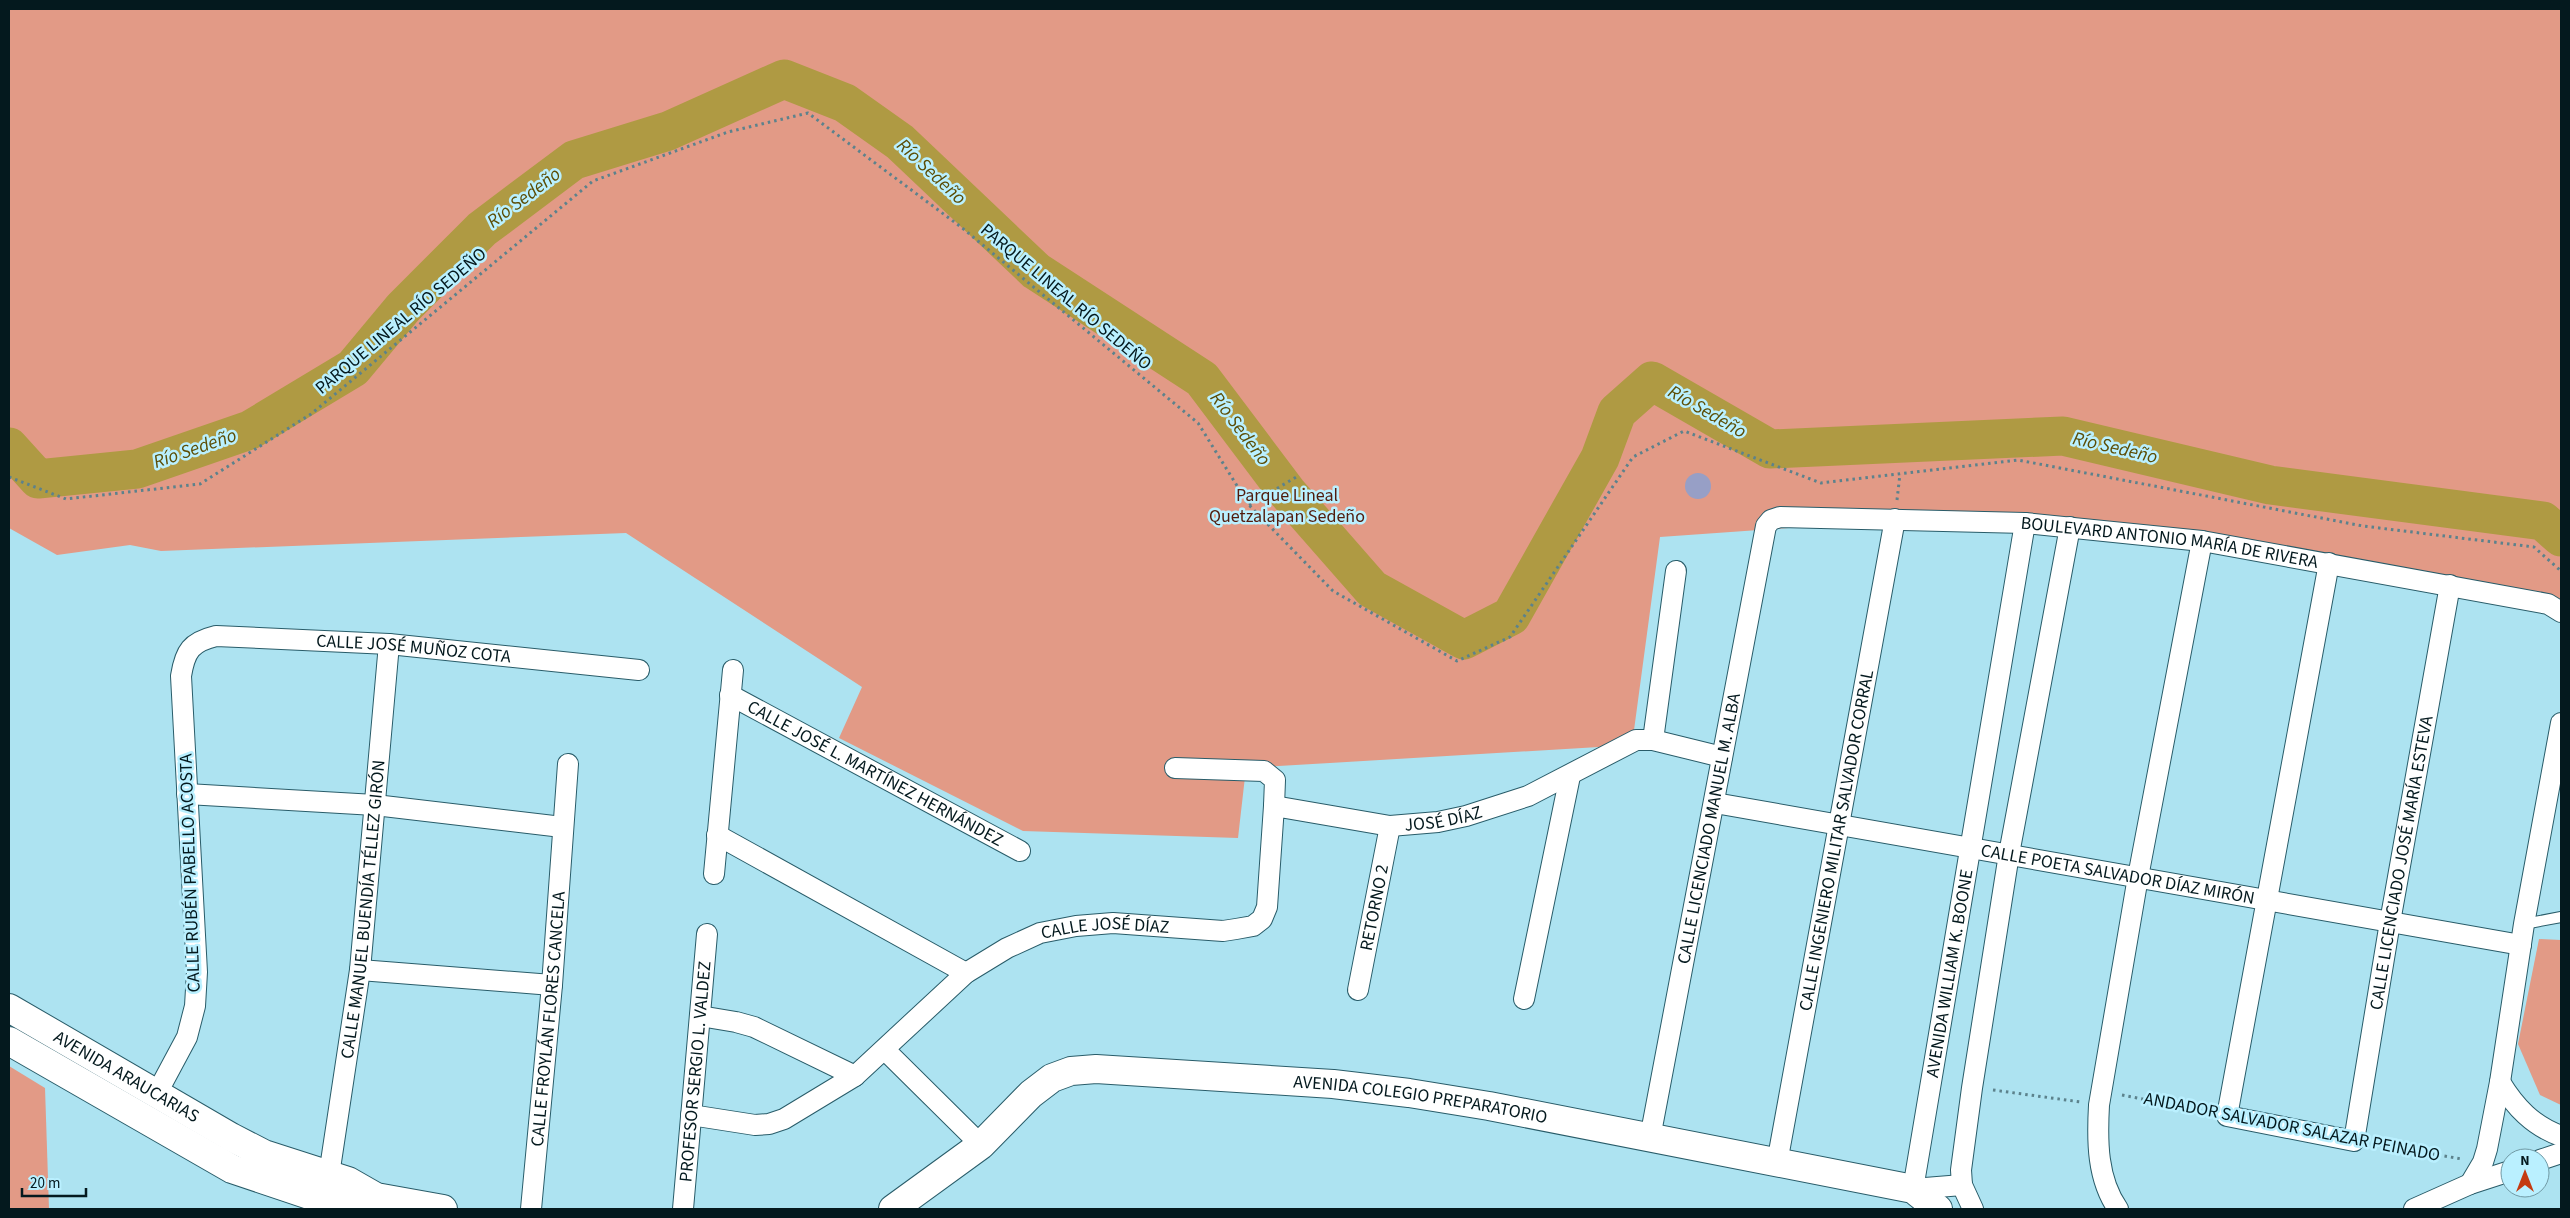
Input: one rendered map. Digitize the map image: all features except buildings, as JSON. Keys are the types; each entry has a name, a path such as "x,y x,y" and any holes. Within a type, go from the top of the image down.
{"street":[{"name":"BOULEVARD ANTONIO MARÍA DE RIVERA","path":"1771,520 1780,517 2025,523 2202,540 2548,604 2561,612"},
{"name":"CALLE INGENIERO MILITAR SALVADOR CORRAL","path":"1776,1163 1896,519"},
{"name":"CALLE LICENCIADO MANUEL M. ALBA","path":"1650,1138 1766,526 1771,520"},
{"name":"AVENIDA WILLIAM K. BOONE","path":"1913,1189 2025,523"},
{"path":"1972,1209 1962,1185 1961,1170 1972,1088 2009,854 2070,527"},
{"path":"2118,1209 2112,1200 2101,1170 2098,1135 2100,1098 2138,877 2202,540"},
{"path":"2227,1116 2329,563"},
{"path":"1653,740 1676,571"},
{"name":"CALLE LICENCIADO JOSÉ MARÍA ESTEVA","path":"2354,1141 2390,922 2450,585"},
{"name":"CALLE JOSÉ MUÑOZ COTA","path":"192,647 201,640 216,636 389,644 639,670"},
{"name":"CALLE MANUEL BUENDÍA TÉLLEZ GIRÓN","path":"329,1175 360,970 389,644"},
{"name":"CALLE RUBÉN PABELLO ACOSTA","path":"157,1093 187,1037 195,1006 197,972 181,676 184,658 192,647"},
{"path":"714,874 733,670"},
{"name":"CALLE JOSÉ L. MARTÍNEZ HERNÁNDEZ","path":"730,695 1020,851"},
{"path":"2470,1184 2483,1162 2500,1082 2520,945 2561,723"},
{"name":"JOSÉ DÍAZ","path":"1274,806 1390,826 1438,822 1466,816 1528,796 1570,776 1636,740 1653,740 1722,757"},
{"name":"CALLE FROYLÁN FLORES CANCELA","path":"531,1209 552,985 568,764"},
{"path":"1175,768 1264,771 1275,780 1274,806"},
{"path":"1524,999 1570,776"},
{"path":"187,794 375,805 562,827"},
{"name":"CALLE POETA SALVADOR DÍAZ MIRÓN","path":"1714,802 2520,945"},
{"name":"CALLE JOSÉ DÍAZ","path":"691,1115 755,1125 769,1124 784,1118 855,1076 966,973 1007,948 1040,933 1076,926 1114,923 1223,931 1253,926 1262,919 1267,907 1274,806"},
{"name":"RETORNO 2","path":"1358,990 1390,826"},
{"path":"717,834 966,973"},
{"name":"PROFESOR SERGIO L. VALDEZ","path":"683,1209 707,934"},
{"path":"360,970 552,985"},
{"name":"AVENIDA ARAUCARIAS","path":"9,1008 244,1144 264,1154 348,1181 374,1203"},
{"path":"700,1016 754,1027 855,1076"},
{"name":"AVENIDA ARAUCARIAS","path":"9,1041 232,1169 342,1206 374,1203 443,1209"},
{"path":"885,1050 981,1144"},
{"name":"AVENIDA COLEGIO PREPARATORIO","path":"893,1209 981,1144 1031,1094 1052,1078 1071,1071 1096,1069 1333,1084 1409,1093 1489,1106 1913,1189 1962,1185"},
{"path":"2500,1082 2512,1102 2528,1118 2547,1131 2561,1136"},
{"name":"ANDADOR SALVADOR SALAZAR PEINADO","path":"2227,1116 2354,1141"},
{"path":"232,1169 244,1144"},
{"path":"2414,1209 2470,1184 2500,1174"},
{"path":"1913,1189 1938,1209"}],"lane":[{"path":"2524,924 2561,917"}],"path":[{"name":"PARQUE LINEAL RÍO SEDEÑO","path":"9,478 66,499 200,484 310,414 593,181 728,132 808,112 960,227 1198,423 1249,505 1298,476"},
{"path":"1896,519 1900,474"},
{"name":"ANDADOR SALVADOR SALAZAR PEINADO","path":"1972,1088 2100,1098 2227,1116"},
{"name":"ANDADOR SALVADOR SALAZAR PEINADO","path":"2354,1141 2483,1162"}],"green space":[{"name":"Parque Lineal Quetzalapan Sedeño","path":"9,9 2561,9 2561,612 1999,513 1660,537 1632,745 1246,768 1238,838 1023,831 839,738 862,687 626,533 161,551 130,545 57,555 9,528"},
{"path":"2539,939 2561,940 2561,1105 2540,1095 2518,1044"},
{"path":"9,1066 45,1088 49,1209 9,1209"}],"waterway":[{"name":"Río Sedeño","path":"9,447 38,479 137,469 250,430 353,368 403,308 482,229 574,160 668,131 784,79 845,103 900,142 1036,271 1202,379 1287,492 1372,589 1464,640 1511,616 1600,458 1617,412 1652,381 1770,449 2063,436 2270,485 2543,521 2561,537"}]}
